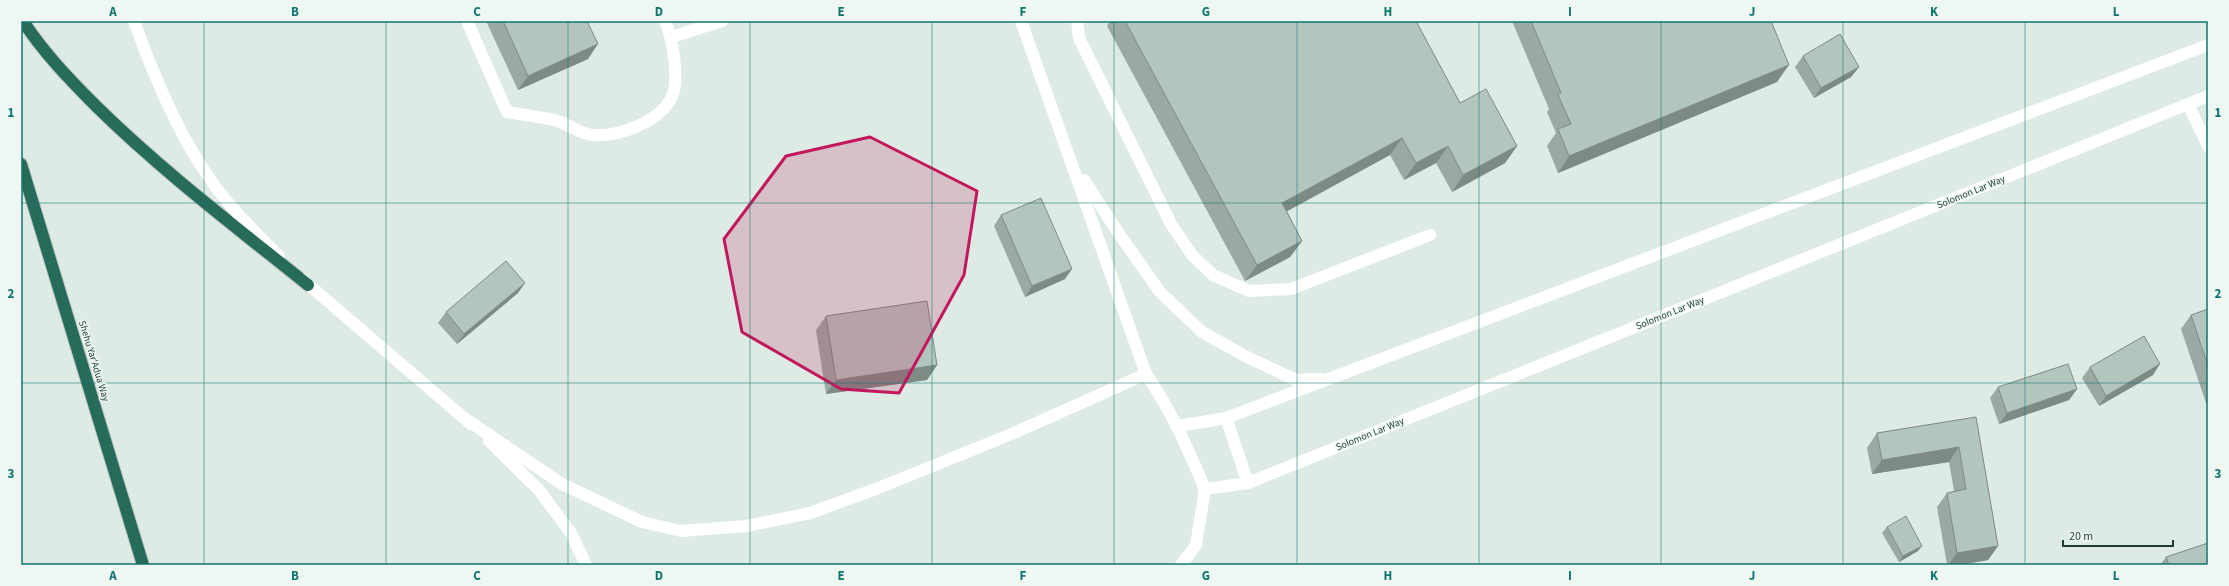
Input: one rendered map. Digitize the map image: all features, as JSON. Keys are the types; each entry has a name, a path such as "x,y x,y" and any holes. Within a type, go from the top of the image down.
{"highway":[{"path":"23,21 70,80 124,134 177,180 308,285"},
{"name":"Shehu Yar'Adua Way","path":"21,164 143,565"}],"street":[{"path":"134,21 171,112 210,180 252,230 308,285 467,420 539,490 571,533 586,565"},
{"path":"467,21 507,112 558,121 591,135 629,130 658,114 673,95 675,66 672,37 666,21"},
{"path":"672,37 722,21"},
{"path":"1021,21 1073,163 1146,374 1164,400 1178,426 1205,489 1196,545 1181,565"},
{"path":"1077,21 1079,38 1171,224 1192,254 1213,275 1249,291 1291,289 1430,236"},
{"path":"1178,426 1226,418 1332,379 2208,45"},
{"name":"Solomon Lar Way","path":"1205,489 1248,483 2208,96"},
{"path":"2188,104 2208,146"},
{"path":"1073,163 1117,231 1160,292 1202,332 1247,357 1296,380 1332,379"},
{"path":"467,420 562,484 642,522 680,531 747,526 810,513 876,489 1014,433 1146,374"},
{"path":"1226,418 1248,483"}],"highlighted area":[{"path":"870,137 977,191 964,275 899,393 841,389 742,332 724,239 786,156"}],"building":[{"path":"503,21 587,21 598,44 528,76"},
{"path":"1125,21 1416,21 1460,103 1486,89 1517,146 1463,175 1448,146 1416,163 1402,138 1282,203 1302,241 1257,265"},
{"path":"1531,21 1771,21 1789,65 1569,156 1558,129 1571,124 1558,95 1561,93"},
{"path":"1840,34 1859,67 1821,88 1803,56"},
{"path":"1041,198 1072,269 1032,286 1001,215"},
{"path":"506,261 525,283 464,334 446,312"},
{"path":"927,301 937,365 836,380 826,316"},
{"path":"2208,309 2208,366 2191,315"},
{"path":"2144,336 2160,364 2106,396 2090,367"},
{"path":"2068,364 2077,389 2007,413 1998,387"},
{"path":"1976,417 1998,546 1957,553 1947,493 1966,489 1959,447 1882,460 1877,433"},
{"path":"1906,516 1922,546 1903,556 1887,527"},
{"path":"2208,543 2208,565 2169,565 2166,557"}]}
